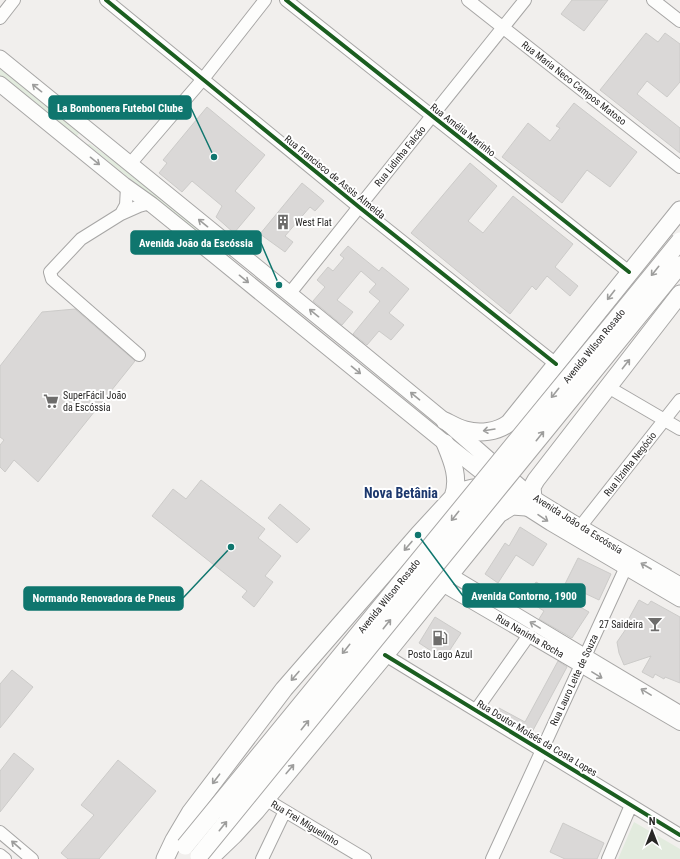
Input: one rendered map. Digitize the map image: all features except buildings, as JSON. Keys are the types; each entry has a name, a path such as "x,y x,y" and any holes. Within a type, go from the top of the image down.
{"highway":[{"path":"445,421 465,430 486,432 502,428 509,423 680,210"},
{"name":"Avenida Wilson Rosado","path":"174,859 680,241"},
{"name":"Avenida Wilson Rosado","path":"201,858 680,265"},
{"path":"201,858 234,835 385,655 499,514 512,506 530,502 532,487 536,480 680,294"},
{"path":"521,408 510,430 510,440 515,447 536,462 540,462 546,460 563,446"},
{"path":"445,443 455,471 456,482 453,497"},
{"path":"165,859 190,813 284,689 453,497 461,491 468,489 479,489 490,495 499,505 499,514"}],"main road":[{"name":"Avenida João da Escóssia","path":"0,58 290,293 445,421 551,523 680,598"},
{"name":"Avenida João da Escóssia","path":"0,84 127,187 150,203 445,443 530,502 580,527 678,581"},
{"path":"76,146 81,141 88,140 106,152 124,159"},
{"path":"214,255 218,250 225,248 246,264 266,274"},
{"path":"296,321 316,330 347,355 352,354 355,347"}],"street":[{"path":"0,18 14,0"},
{"name":"Rua Francisco de Assis Almeida","path":"106,0 359,207 556,364"},
{"path":"124,159 203,79 265,0"},
{"name":"Rua Amélia Marinho","path":"286,0 629,272"},
{"name":"Rua Maria Neco Campos Matoso","path":"468,0 680,167"},
{"name":"Rua Lidinha Falcão","path":"290,293 526,0"},
{"path":"653,0 680,21"},
{"path":"121,214 126,206 127,187"},
{"path":"139,355 52,279 50,275 51,270 81,239 121,214 150,203"},
{"path":"608,387 680,429"},
{"name":"Rua Ilzinha Negócio","path":"580,527 680,400"},
{"name":"Rua Lauro Leite de Souza","path":"492,859 626,567"},
{"name":"Rua Naninha Rocha","path":"446,579 529,635 584,661 680,712"},
{"name":"Rua Naninha Rocha","path":"446,579 584,661 680,724"},
{"path":"476,710 529,635"},
{"name":"Rua Doutor Moisés da Costa Lopes","path":"385,655 680,836"},
{"name":"Rua Frei Miguelinho","path":"265,799 365,859"},
{"path":"608,859 631,805"},
{"path":"262,859 285,811"},
{"path":"0,832 32,859"},
{"path":"0,855 5,859"}],"shaded area":[{"path":"0,65 81,131 76,137 0,76"},
{"path":"87,144 90,144 114,161 127,167 215,242 212,245"},
{"path":"634,822 680,849 680,859 618,859"}],"cycle path":[{"path":"106,0 359,207 556,364"},
{"path":"286,0 629,272"},
{"path":"385,655 680,835"}],"place":[{"name":"La Bombonera Futebol Clube","path":"214,157"},
{"name":"West Flat","path":"283,222"},
{"name":"Avenida João da Escóssia","path":"279,285"},
{"name":"SuperFácil João da Escóssia","path":"51,401"},
{"name":"Avenida Contorno, 1900","path":"418,535"},
{"name":"Normando Renovadora de Pneus","path":"231,547"},
{"name":"27 Saideira","path":"655,624"},
{"name":"Posto Lago Azul","path":"440,638"}],"district":[{"name":"Nova Betânia","path":"401,493"}]}
